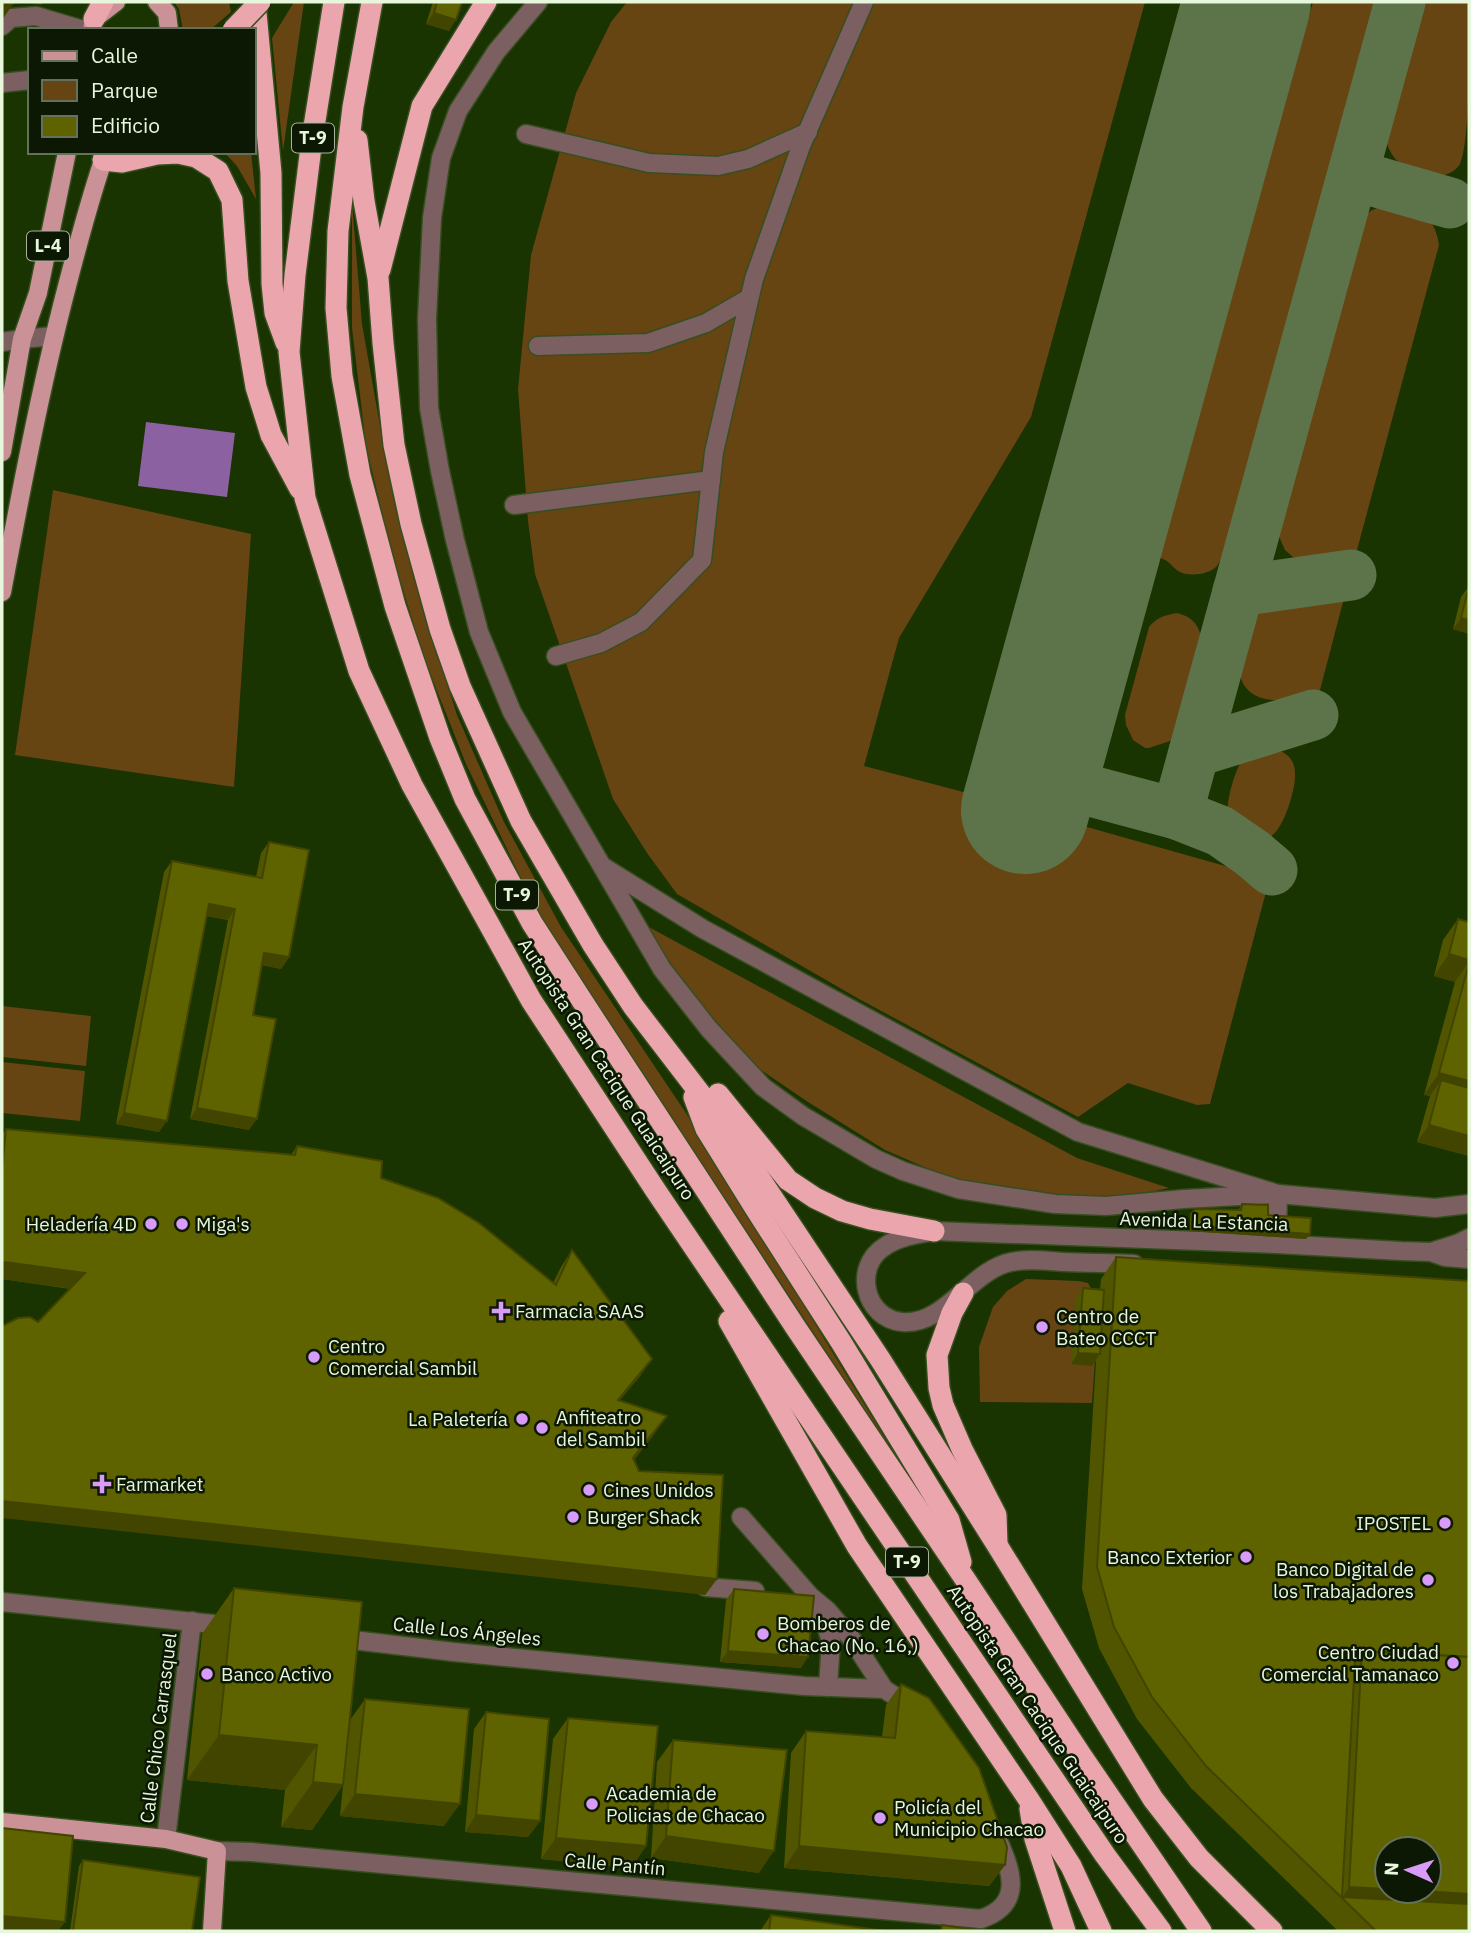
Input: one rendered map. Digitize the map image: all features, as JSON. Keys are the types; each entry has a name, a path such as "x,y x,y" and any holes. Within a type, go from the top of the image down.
{"highway":[{"path":"249,2 257,25"},
{"path":"258,2 257,25 271,173 272,284 275,313 289,352"},
{"path":"235,28 258,2"},
{"name":"Autopista Gran Cacique Guaicaipuro","path":"334,2 312,139 289,352 304,498 359,671 412,785 531,1000 656,1191 1105,1855 1161,1931"},
{"name":"Autopista Gran Cacique Guaicaipuro","path":"372,2 353,107 338,231 335,307 342,376 360,475 395,606 440,737 465,799 532,923 796,1328 1201,1931"},
{"path":"378,278 422,106 486,2"},
{"path":"353,107 364,201 378,278 394,444 411,524 440,629 460,686 521,821 593,945 633,1006 722,1122 880,1359 1153,1799 1199,1858 1272,1931"},
{"path":"107,155 122,162 157,154"},
{"path":"182,154 196,157 218,170 232,200 238,281 256,387 271,435 304,498"},
{"path":"687,1078 706,1129 841,1342 949,1521 967,1582"},
{"path":"687,1078 710,1085 788,1180 815,1198 842,1211 870,1219 934,1231"},
{"path":"656,1191 857,1546 1071,1866 1101,1931"},
{"path":"963,1293 952,1313 937,1355 939,1388 943,1405 962,1449 996,1515 997,1545"},
{"path":"1029,1800 1035,1839 1065,1931"}],"main road":[{"path":"94,16 116,2"},
{"path":"157,2 167,13 169,28"},
{"name":"L-4","path":"2,452 22,338 38,293 67,154"},
{"name":"L-4","path":"2,592 24,472 54,336 75,253 107,155"},
{"name":"Calle Pantín","path":"2,1822 166,1839 217,1851"},
{"path":"212,1931 217,1851"}],"street":[{"path":"538,2 496,52 458,111 442,158 432,218 427,319 429,408 455,540 479,632 512,712 662,969 709,1029 763,1087 803,1116 876,1159 903,1171 958,1189 1055,1204 1106,1206 1184,1199 1230,1209 1278,1195"},
{"path":"556,656 601,643 641,622 702,560 714,452 754,279 807,132 864,2"},
{"path":"2,26 11,18 94,16"},
{"path":"2,83 28,80"},
{"path":"526,134 649,163 718,166 748,159 807,132"},
{"path":"538,346 648,343 706,323 749,298"},
{"path":"2,342 54,336"},
{"path":"514,505 711,480"},
{"path":"602,866 704,929 1078,1132 1278,1195 1435,1208 1469,1204"},
{"path":"1277,1244 1278,1195"},
{"path":"1227,1242 1230,1209"},
{"name":"Avenida La Estancia","path":"963,1293 931,1315 911,1322 888,1319 877,1311 869,1297 866,1276 870,1260 882,1247 903,1238 934,1231 1431,1251 1469,1238"},
{"path":"1431,1251 1445,1257 1469,1259"},
{"path":"963,1293 985,1273 1013,1261 1147,1264 1131,1269 1121,1284"},
{"path":"1083,1263 1093,1268 1101,1281"},
{"path":"741,1517 810,1596 828,1611 851,1639 884,1689 921,1713"},
{"path":"705,1587 810,1596"},
{"path":"810,1596 825,1623 831,1641 828,1687"},
{"path":"2,1602 255,1629"},
{"name":"Calle Chico Carrasquel","path":"166,1839 191,1621"},
{"name":"Calle Los Ángeles","path":"319,1636 454,1652 828,1687 884,1689"},
{"name":"Calle Pantín","path":"217,1851 252,1852 981,1919 1000,1910 1012,1882 1011,1870 991,1824"}],"green space":[{"path":"174,2 229,2 231,12 212,28 183,28 179,9"},
{"path":"294,2 304,2 283,151 272,38"},
{"path":"627,2 1145,2 1031,417 899,638 864,766 1262,878 1267,888 1210,1104 1197,1105 1128,1083 1078,1117 859,999 677,894 613,799 535,574 528,521 518,389 531,255 576,93 611,22"},
{"path":"1313,2 1378,2 1225,553 1212,570 1187,574 1160,558"},
{"path":"1422,2 1469,2 1469,86 1464,152 1457,168 1448,174 1437,176 1414,172 1402,165 1393,156 1385,137"},
{"path":"226,154 251,154 256,199 237,166"},
{"path":"352,202 362,324 387,465 417,589 457,715 504,822 561,927 686,1113 907,1474 596,1004 533,903 466,764 424,658 392,554 366,446 352,328"},
{"path":"1386,205 1407,207 1422,213 1433,225 1439,245 1357,550 1350,557 1293,557 1285,550 1277,532 1279,514 1362,218 1372,210"},
{"path":"53,490 251,534 234,787 15,755"},
{"path":"1334,596 1343,602 1319,694 1271,700 1248,689 1241,679 1239,664 1248,630 1257,614 1277,603"},
{"path":"1177,613 1194,622 1202,641 1176,739 1145,748 1133,740 1125,715 1149,627 1162,617"},
{"path":"1273,749 1288,755 1292,760 1294,787 1284,817 1275,832 1269,838 1255,840 1246,835 1229,816 1230,792 1239,765 1247,755"},
{"path":"632,918 1077,1158 1169,1188 1101,1202 959,1182 885,1150 749,1062 717,1031"},
{"path":"2,1006 91,1016 86,1066 2,1057"},
{"path":"2,1062 85,1071 80,1121 2,1113"},
{"name":"Centro de Bateo CCCT","path":"1026,1279 1088,1283 1099,1302 1092,1403 980,1402 979,1347 993,1307 1007,1291"}],"shaded area":[{"path":"146,422 235,433 227,497 138,486"}],"building":[{"path":"437,2 462,2 456,20 434,13"},
{"path":"1469,586 1469,620 1461,618"},
{"path":"269,842 309,850 289,957 264,953 253,1015 276,1019 257,1119 197,1108 235,909 209,904 167,1121 124,1113 172,861 262,878"},
{"path":"1458,919 1469,922 1469,960 1449,954"},
{"path":"1469,964 1469,1081 1439,1073"},
{"path":"1441,1080 1469,1088 1469,1136 1429,1125"},
{"name":"Centro Comercial Sambil","path":"6,1129 295,1155 297,1146 382,1161 381,1178 438,1198 479,1223 556,1285 572,1250 652,1359 618,1400 667,1416 633,1458 639,1471 723,1475 717,1579 2,1501 2,1326 18,1318 30,1317 38,1322 85,1273 5,1262 2,1264 2,1171"},
{"path":"1242,1204 1268,1205 1268,1215 1311,1218 1310,1234 1194,1226 1194,1209 1241,1210"},
{"path":"1116,1257 1469,1281 1469,1657 1362,1651 1355,1661 1342,1897 1373,1899 1373,1905 1469,1904 1469,1931 1376,1931 1206,1766 1152,1697 1114,1627 1097,1567"},
{"path":"1083,1288 1104,1290 1100,1354 1078,1353"},
{"path":"234,1588 362,1602 343,1785 313,1782 317,1745 219,1735"},
{"name":"Bomberos de Chacao (No. 16,)","path":"734,1589 814,1596 808,1657 728,1651"},
{"path":"1362,1651 1469,1657 1469,1894 1443,1892 1443,1835 1373,1835 1373,1888 1349,1887"},
{"name":"Policía del Municipio Chacao","path":"901,1684 929,1698 979,1768 1007,1847 1005,1865 799,1846 806,1731 895,1738"},
{"path":"365,1699 469,1709 460,1804 355,1794"},
{"path":"486,1712 549,1719 540,1821 476,1815"},
{"name":"Academia de Policias de Chacao","path":"568,1718 658,1726 646,1846 556,1838"},
{"path":"673,1740 787,1750 774,1851 666,1836"},
{"path":"2,1828 73,1836 65,1922 2,1916"},
{"path":"83,1860 200,1877 192,1931 73,1931"},
{"path":"771,1915 885,1931 769,1931"},
{"path":"942,1925 982,1931 941,1931"}],"taxiway":[{"path":"1035,776 1177,814 1400,2"},
{"path":"1353,175 1450,203"},
{"path":"1238,591 1351,575"},
{"path":"1194,752 1313,715"},
{"path":"1177,814 1220,831 1272,870"}],"runway":[{"path":"1025,810 1247,2"}],"place":[{"name":"Heladería 4D","path":"151,1224"},
{"name":"Miga's","path":"182,1224"},
{"name":"Farmacia SAAS","path":"501,1311"},
{"name":"Centro de Bateo CCCT","path":"1042,1327"},
{"name":"Centro Comercial Sambil","path":"314,1357"},
{"name":"La Paletería","path":"522,1419"},
{"name":"Anfiteatro del Sambil","path":"542,1428"},
{"name":"Farmarket","path":"102,1484"},
{"name":"Cines Unidos","path":"589,1490"},
{"name":"Burger Shack","path":"573,1517"},
{"name":"IPOSTEL","path":"1445,1523"},
{"name":"Banco Exterior","path":"1246,1557"},
{"name":"Banco Digital de los Trabajadores","path":"1428,1580"},
{"name":"Bomberos de Chacao (No. 16,)","path":"763,1634"},
{"name":"Centro Ciudad Comercial Tamanaco","path":"1453,1663"},
{"name":"Banco Activo","path":"207,1674"},
{"name":"Academia de Policias de Chacao","path":"592,1804"},
{"name":"Policía del Municipio Chacao","path":"880,1818"}]}
